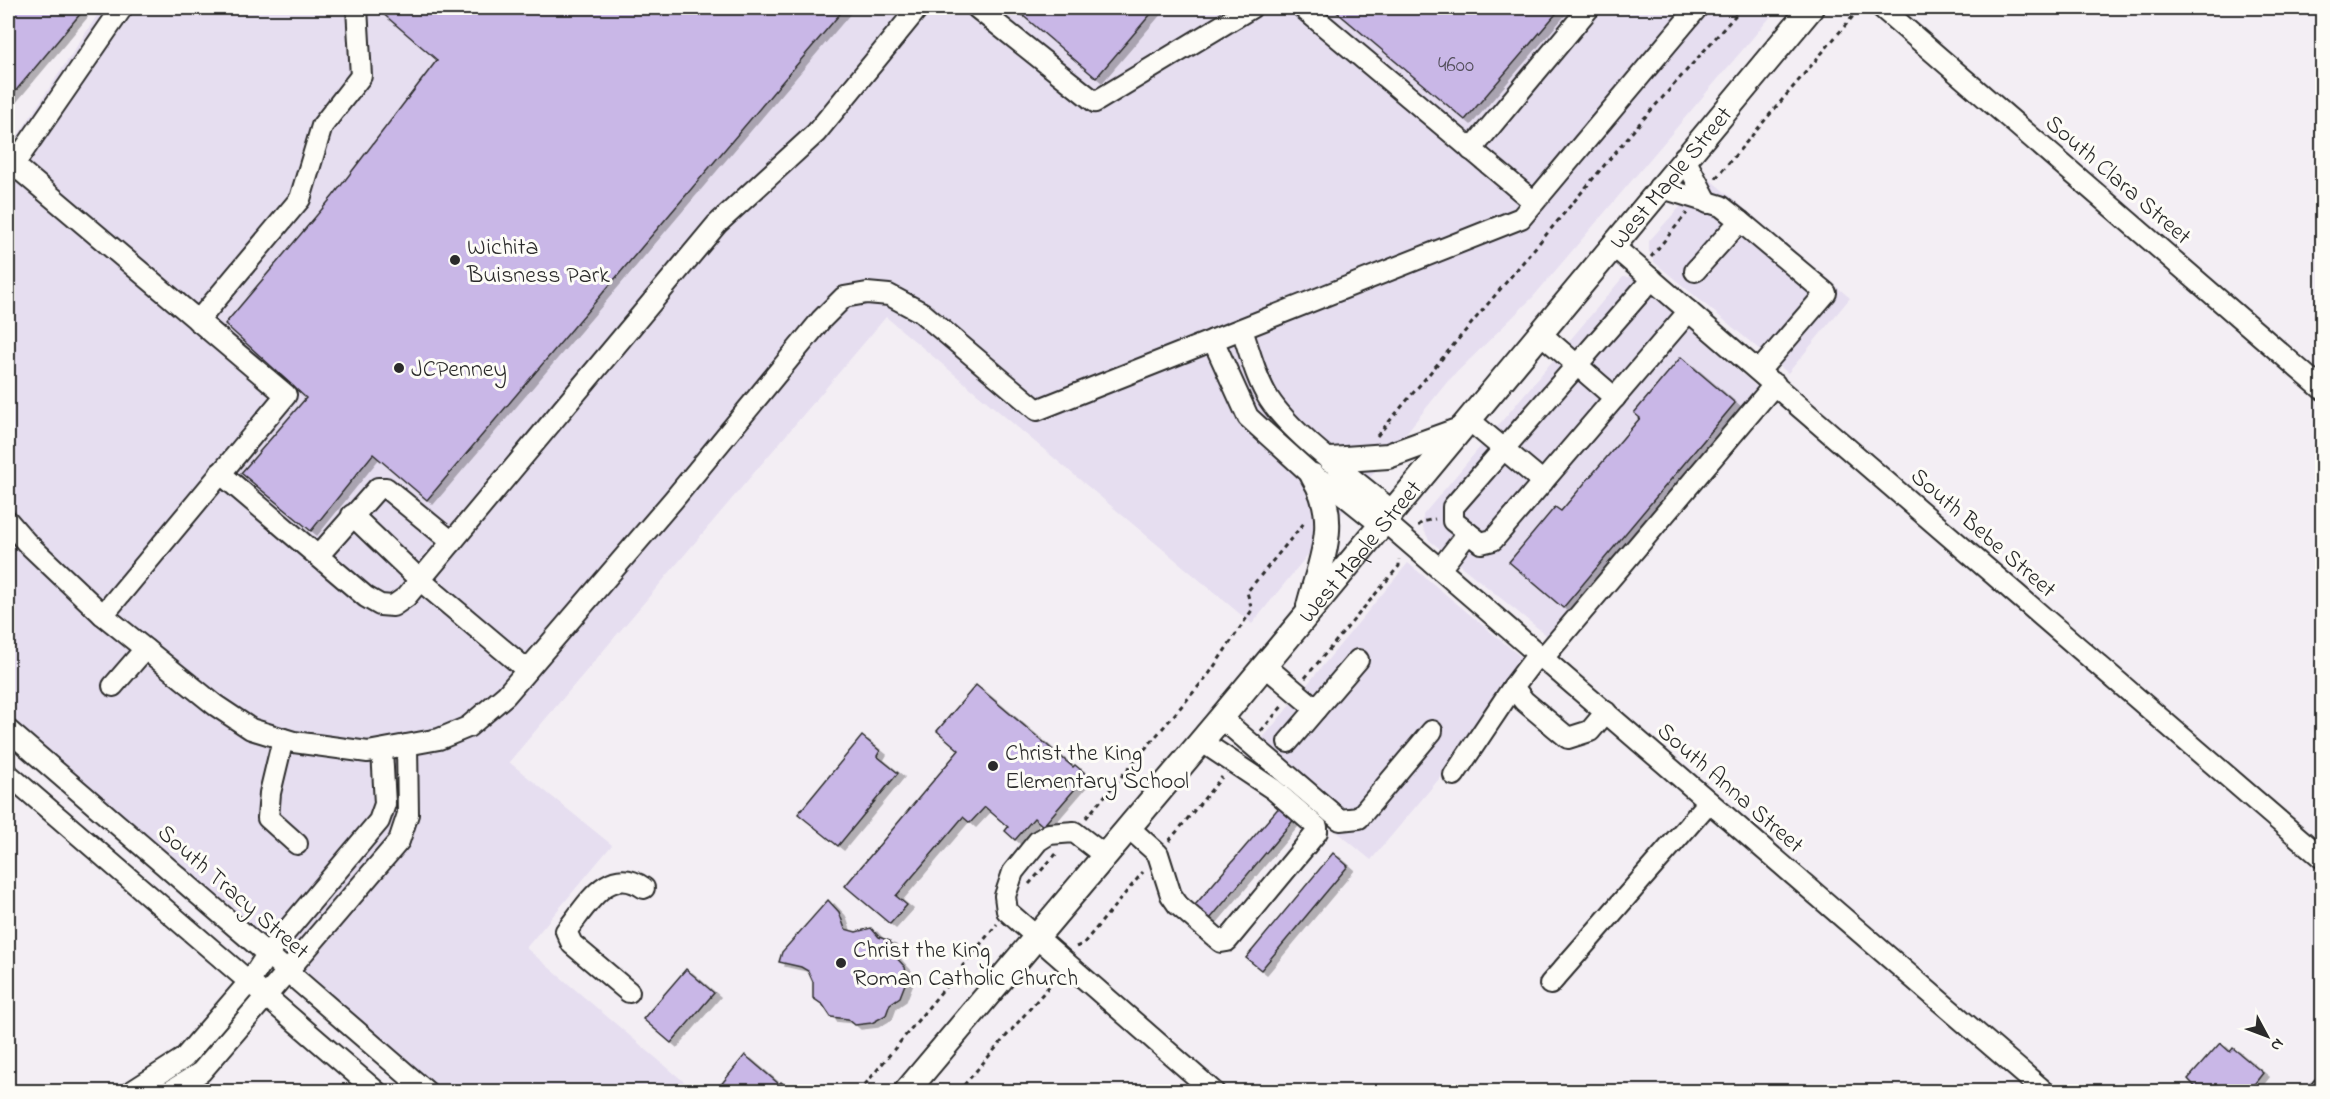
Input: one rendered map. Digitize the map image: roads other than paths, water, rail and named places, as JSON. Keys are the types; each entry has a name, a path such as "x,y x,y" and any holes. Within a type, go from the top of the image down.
{"main road":[{"name":"West Maple Street","path":"906,1092 1221,718 1684,157 1811,8"},
{"path":"1330,460 1389,456 1463,425"},
{"path":"1306,615 1329,529 1323,492 1313,476"}],"street":[{"path":"103,615 286,394 10,169 122,8"},
{"path":"198,321 300,199 322,126 361,76 357,8"},
{"path":"220,473 366,597 380,605 393,606 420,580 717,224 816,133 918,8"},
{"path":"977,8 1095,102 1251,8"},
{"path":"1303,8 1534,202"},
{"path":"1471,150 1589,8"},
{"path":"8,521 26,543 103,615 215,705 251,729 283,739 368,752 439,739 468,727 506,695 674,499 821,320 844,297 867,292 889,295 921,312 1037,410 1521,218 1697,8"},
{"name":"South Clara Street","path":"1882,8 2322,389"},
{"path":"1684,157 1708,203"},
{"path":"1659,188 1720,206 1826,294 1759,371"},
{"path":"1695,271 1740,221"},
{"name":"South Bebe Street","path":"1612,245 2322,858"},
{"path":"1652,279 1453,507 1453,521 1481,543 1493,540 1689,311"},
{"path":"1242,330 1267,396 1275,407 1386,519"},
{"path":"1540,333 1615,398"},
{"path":"1213,340 1248,417 1313,476 1386,519"},
{"path":"1454,775 1513,687 1774,384"},
{"path":"1463,425 1504,449 1543,482"},
{"path":"318,556 378,488 386,488 452,542"},
{"path":"352,515 420,580 527,670"},
{"name":"South Anna Street","path":"1386,519 1540,656 2045,1092"},
{"path":"1440,569 1468,533"},
{"path":"113,686 145,649"},
{"path":"1288,742 1358,660"},
{"path":"1264,665 1316,709"},
{"path":"1513,687 1524,701 1568,738 1590,730 1606,712"},
{"path":"1221,718 1340,820 1359,818 1432,731"},
{"name":"South Tracy Street","path":"8,730 427,1092"},
{"path":"283,739 270,793 268,818 297,844"},
{"path":"1128,827 1158,854 1171,895 1178,906 1221,942 1227,941 1317,832 1317,827 1273,789 1201,741"},
{"path":"169,1092 201,1072 399,842 408,814 407,745"},
{"path":"130,1092 184,1058 250,981 268,953 379,821 385,804 382,750"},
{"path":"8,774 377,1092"},
{"path":"1550,984 1709,802"},
{"path":"1104,855 1074,832 1049,834 1038,841 1013,872 1005,896 1007,911 1214,1092"},
{"path":"629,992 572,944 566,931 605,885 619,879 634,881 644,888"},
{"path":"2319,1092 2322,1088"}],"place":[{"name":"Wichita Buisness Park","path":"455,260"},
{"name":"JCPenney","path":"399,368"},
{"name":"Christ the King Elementary School","path":"993,766"},
{"name":"Christ the King Roman Catholic Church","path":"841,963"}]}
